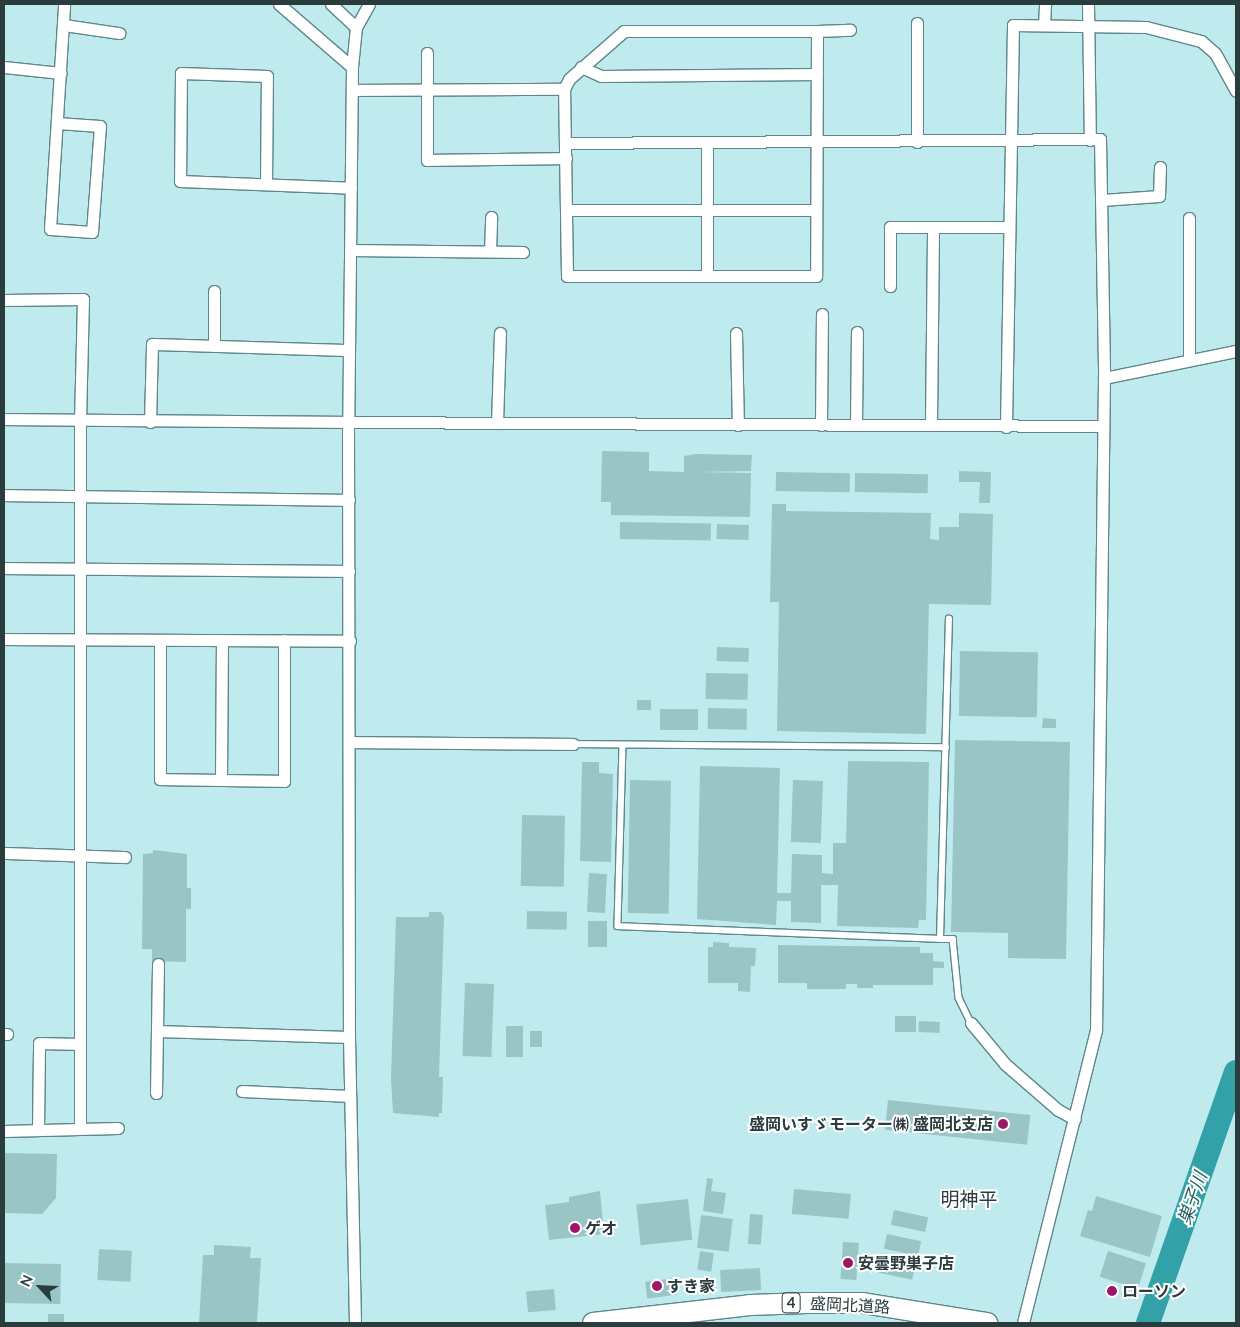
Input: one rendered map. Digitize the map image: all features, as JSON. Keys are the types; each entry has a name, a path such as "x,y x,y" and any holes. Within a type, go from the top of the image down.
{"highway":[{"name":"盛岡北道路","path":"593,1323 750,1304 807,1303 863,1303 987,1323"}],"street":[{"path":"57,123 100,126 92,232 50,229 64,4"},
{"path":"279,4 352,67"},
{"path":"331,4 356,27"},
{"path":"355,1323 349,1037 350,641 348,350 352,67 356,27 369,4"},
{"path":"1044,25 1045,4"},
{"path":"1088,4 1090,25 1090,140"},
{"path":"917,23 917,142"},
{"path":"1006,426 1009,142 1013,25 1146,27 1201,41 1215,53 1236,91"},
{"path":"64,26 118,33"},
{"path":"817,31 816,276 567,276 568,210 564,89 569,79 581,67 624,31 850,30"},
{"path":"427,53 427,160 566,158"},
{"path":"4,67 61,73"},
{"path":"581,67 600,76 817,74"},
{"path":"266,184 267,76 181,73 180,181 351,188"},
{"path":"352,90 564,89"},
{"path":"566,143 1009,142 1100,139 1104,378 1096,1030 1023,1323"},
{"path":"707,143 707,276"},
{"path":"1102,200 1159,196 1160,166"},
{"path":"568,210 816,210"},
{"path":"490,251 491,217"},
{"path":"1189,218 1189,360"},
{"path":"890,286 890,227 1008,227"},
{"path":"931,424 933,227"},
{"path":"350,250 523,252"},
{"path":"214,292 214,346"},
{"path":"4,300 83,299 80,420 80,1129"},
{"path":"821,425 822,314"},
{"path":"856,425 857,332"},
{"path":"497,424 500,333"},
{"path":"736,333 738,425"},
{"path":"150,422 152,344 348,350"},
{"path":"1104,378 1236,351"},
{"path":"4,420 1102,426"},
{"path":"4,495 349,500"},
{"path":"4,568 349,571"},
{"path":"4,638 350,641"},
{"path":"160,640 160,779 284,781 284,640"},
{"path":"221,780 222,640"},
{"path":"349,742 573,744"},
{"path":"4,853 125,857"},
{"path":"156,1093 158,964"},
{"path":"971,1022 1005,1064 1058,1110 1075,1119"},
{"path":"157,1030 349,1037"},
{"path":"38,1130 39,1043 80,1044"},
{"path":"242,1091 350,1096"},
{"path":"4,1131 118,1128"}],"lane":[{"path":"940,938 949,619"},
{"path":"573,744 946,747"},
{"path":"623,744 618,926 953,939 959,998 971,1022"}],"building":[{"path":"602,451 649,452 649,471 684,472 684,456 696,454 752,455 751,471 699,472 751,473 750,517 611,515 611,502 601,502"},
{"path":"959,471 991,472 990,503 979,503 980,482 959,482"},
{"path":"776,472 850,473 850,492 776,491"},
{"path":"855,473 928,474 928,493 855,492"},
{"path":"772,504 786,504 786,511 931,513 930,539 939,540 939,527 959,527 959,513 993,514 991,605 929,604 926,734 777,731 779,602 770,602"},
{"path":"620,522 711,524 711,541 620,539"},
{"path":"717,524 749,525 748,540 716,539"},
{"path":"717,647 749,648 748,662 717,661"},
{"path":"960,651 1038,652 1037,717 959,716"},
{"path":"706,673 748,674 748,700 706,699"},
{"path":"637,700 651,700 651,710 637,710"},
{"path":"708,708 747,709 747,730 708,729"},
{"path":"660,709 698,709 698,730 660,730"},
{"path":"1043,718 1056,719 1056,728 1042,728"},
{"path":"955,740 1070,742 1066,959 1008,958 1008,933 951,932"},
{"path":"848,761 929,762 926,920 919,920 918,928 837,926 838,885 821,885 821,923 791,922 791,901 777,901 776,925 697,919 700,766 780,768 777,893 791,893 792,854 822,855 822,873 833,874 833,843 846,843"},
{"path":"582,762 599,762 599,773 613,774 611,862 580,861"},
{"path":"630,780 671,781 669,914 628,913"},
{"path":"793,780 823,781 821,843 791,842"},
{"path":"522,815 565,816 564,887 521,886"},
{"path":"153,850 187,854 187,888 191,888 191,909 186,909 186,962 152,961 152,949 142,949 143,854 153,853"},
{"path":"589,873 607,874 605,913 587,912"},
{"path":"527,911 567,912 567,930 527,929"},
{"path":"429,912 441,912 444,917 439,1077 443,1077 442,1113 439,1113 439,1117 393,1113 391,1079 396,917 429,917"},
{"path":"588,921 607,921 607,947 588,947"},
{"path":"713,942 729,943 729,947 756,948 755,966 751,966 750,992 738,991 738,983 708,983 708,947 713,947"},
{"path":"778,945 920,947 920,953 933,953 933,961 944,962 944,968 933,968 933,985 873,985 873,988 857,988 857,984 846,984 846,989 807,989 807,983 778,983"},
{"path":"465,983 494,984 491,1057 462,1056"},
{"path":"895,1016 916,1016 916,1032 895,1032"},
{"path":"919,1021 940,1022 939,1033 918,1032"},
{"path":"506,1026 523,1026 523,1057 506,1057"},
{"path":"530,1031 542,1031 542,1047 530,1047"},
{"path":"888,1100 1030,1115 1027,1145 885,1130"},
{"path":"4,1153 57,1154 56,1198 42,1214 4,1213"},
{"path":"707,1178 713,1179 711,1191 726,1193 723,1214 703,1211"},
{"path":"794,1189 851,1194 849,1219 792,1214"},
{"path":"600,1191 604,1234 549,1240 545,1205 569,1202 569,1197"},
{"path":"1096,1196 1162,1216 1150,1257 1080,1236 1088,1210 1092,1211"},
{"path":"688,1199 692,1240 641,1245 636,1204"},
{"path":"894,1210 928,1217 925,1232 891,1225"},
{"path":"750,1214 763,1215 761,1245 748,1244"},
{"path":"701,1215 733,1219 729,1252 697,1248"},
{"path":"887,1234 921,1241 918,1256 884,1249"},
{"path":"843,1242 859,1243 856,1280 840,1279"},
{"path":"214,1245 251,1247 250,1258 261,1258 257,1323 199,1323 203,1255 214,1255"},
{"path":"99,1249 132,1251 130,1282 97,1280"},
{"path":"700,1251 714,1253 711,1272 697,1270"},
{"path":"1108,1251 1146,1263 1138,1289 1100,1277"},
{"path":"882,1258 915,1265 912,1280 879,1273"},
{"path":"4,1263 61,1264 60,1304 4,1303"},
{"path":"760,1268 761,1290 721,1292 720,1270"},
{"path":"675,1278 677,1295 647,1299 645,1282"},
{"path":"554,1289 556,1310 528,1312 526,1291"},
{"path":"48,1314 64,1314 64,1323 48,1323"}],"waterway":[{"name":"巣子川","path":"1148,1323 1236,1072"}],"place":[{"name":"盛岡いすゞモーター㈱ 盛岡北支店","path":"1003,1124"},
{"name":"ゲオ","path":"575,1228"},
{"name":"安曇野巣子店","path":"848,1263"},
{"name":"すき家","path":"657,1286"},
{"name":"ローソン","path":"1112,1291"}],"district":[{"name":"明神平","path":"969,1199"}]}
